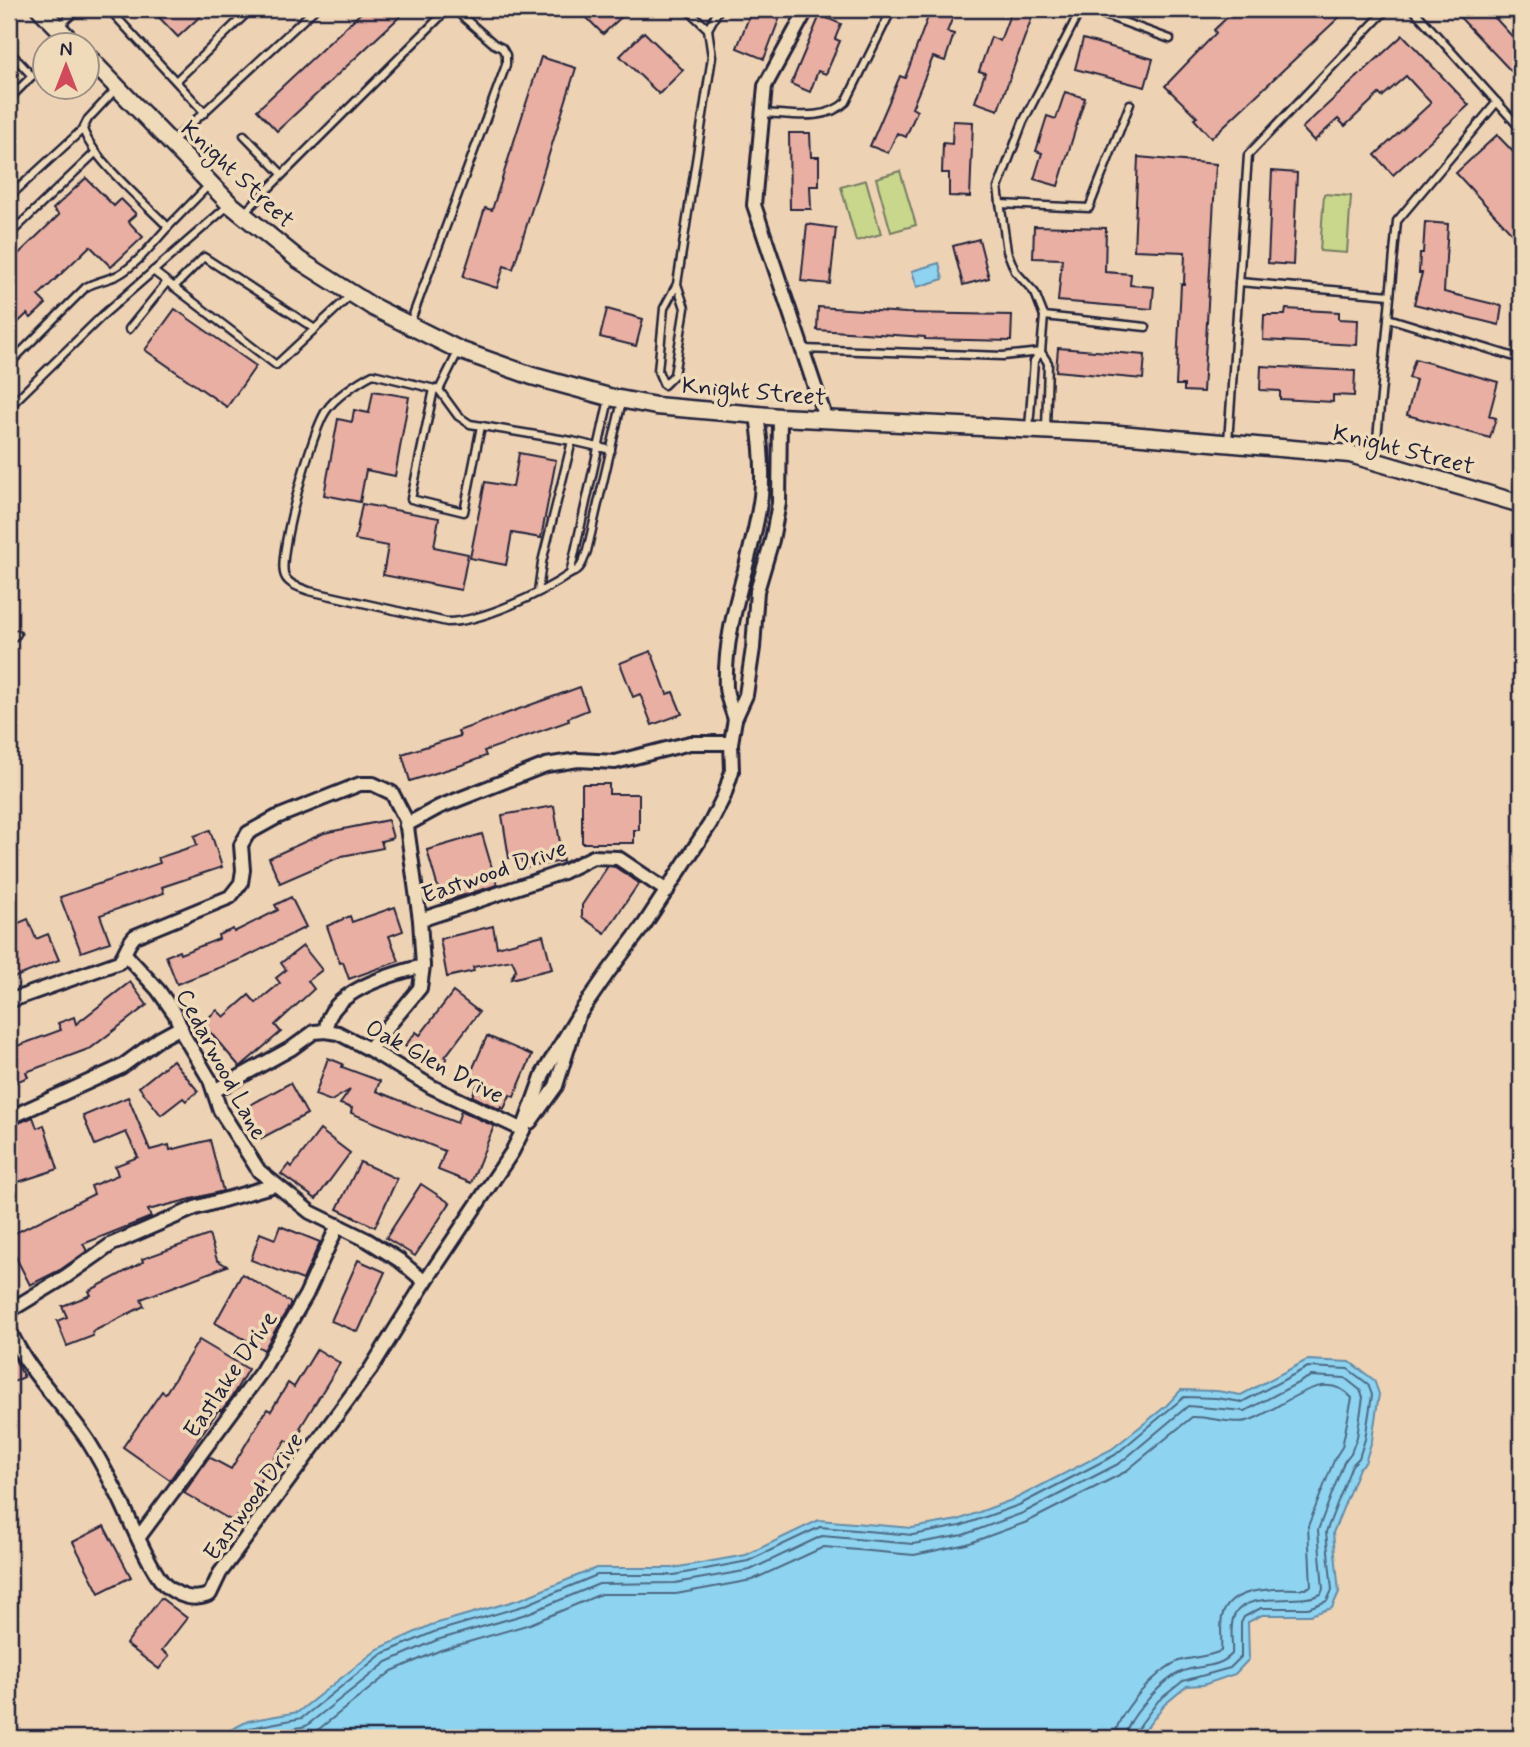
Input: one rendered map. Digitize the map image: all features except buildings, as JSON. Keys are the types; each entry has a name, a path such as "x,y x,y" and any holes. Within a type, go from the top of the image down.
{"street":[{"path":"40,9 62,32"},
{"path":"807,9 765,86 754,205 826,420"},
{"name":"Knight Street","path":"102,72 236,209 299,260 409,325 459,350 532,376 616,399 662,406 780,417 1037,430 1350,454 1521,504"},
{"name":"Eastwood Drive","path":"735,719 726,690 727,663 735,602 761,494 761,446 757,415"},
{"name":"Eastwood Drive","path":"9,1329 24,1361 87,1440 139,1537 154,1571 164,1584 189,1598 196,1599 209,1594 220,1573 370,1370 512,1152 523,1130 556,1086 578,1016 667,891 710,824 724,796 732,771 731,743 735,719 746,695 755,636 757,591 772,540 779,503 780,417"},
{"path":"406,825 439,807 546,765 578,760 615,762 690,743 731,743"},
{"name":"Eastwood Drive","path":"9,1002 119,962 128,943 135,936 230,897 238,889 243,877 241,845 244,838 255,828 366,783 383,787 392,793 399,803 406,825 420,920 563,872 593,857 618,858 667,891"},
{"path":"369,1049 419,988 423,966 420,920"},
{"name":"Cedarwood Lane","path":"125,954 158,990 181,1027 214,1091 220,1110 258,1171 310,1212 338,1225 399,1261 425,1282"},
{"path":"214,1091 292,1048 314,1032 326,1031 334,1007 341,1000 365,986 402,971 423,966"},
{"path":"9,1118 121,1067 159,1039 181,1027"},
{"name":"Oak Glen Drive","path":"326,1031 338,1033 432,1087 523,1130"},
{"path":"9,1311 112,1244 195,1208 275,1185"},
{"name":"Eastlake Drive","path":"139,1537 262,1371 306,1295 338,1225"}],"lane":[{"path":"58,27 78,9"},
{"path":"109,9 205,113"},
{"path":"176,81 251,9"},
{"path":"170,143 315,9"},
{"path":"9,407 103,315 153,271 282,174 448,9"},
{"path":"409,325 506,65 506,55 502,48 454,9"},
{"path":"687,9 708,29"},
{"path":"662,406 664,385 658,371 664,308 677,285 712,57 708,29 719,9"},
{"path":"763,113 821,114 836,111 846,102 892,9"},
{"path":"1037,430 1032,369 1041,352 1044,316 1035,293 1015,271 1007,251 998,188 1023,122 1081,9"},
{"path":"1088,9 1170,39"},
{"path":"1228,443 1248,155 1387,9"},
{"path":"1413,9 1521,129"},
{"path":"9,51 32,76 9,97"},
{"path":"9,197 83,129 88,119 117,88"},
{"path":"1375,461 1397,221 1497,102"},
{"path":"1000,204 1089,208 1130,104"},
{"path":"83,129 87,141 96,152 168,227"},
{"path":"244,135 282,174"},
{"path":"9,235 96,152"},
{"path":"9,364 86,287 99,280 117,276 140,258 210,184"},
{"path":"174,287 204,257 315,329"},
{"path":"153,271 276,365 353,293"},
{"path":"129,329 167,282"},
{"path":"1240,282 1390,295"},
{"path":"664,385 674,375 685,308 677,285"},
{"path":"1044,316 1146,327"},
{"path":"1388,318 1521,359"},
{"path":"803,349 1003,356 1041,352"},
{"path":"459,350 437,390 411,499 464,512 481,426"},
{"path":"1037,430 1048,363 1041,352"},
{"path":"611,450 470,424 458,416 437,390 373,374 327,408 318,425 301,477 284,572 288,580 309,591 447,622 474,618 538,592 582,566 611,450 616,399"},
{"path":"570,574 598,447 616,399"},
{"path":"538,592 542,562 572,441"},
{"path":"9,641 17,634"}],"green space":[{"path":"900,171 916,225 891,232 876,178"},
{"path":"866,180 881,234 856,241 841,187"},
{"path":"1324,194 1351,196 1347,253 1320,251"}],"water":[{"path":"939,263 943,279 917,287 912,271"},
{"path":"1307,1360 1350,1362 1374,1380 1379,1394 1372,1440 1365,1463 1359,1468 1333,1533 1339,1592 1332,1608 1310,1615 1262,1615 1248,1622 1249,1659 1235,1674 1203,1685 1187,1686 1164,1705 1139,1738 215,1738 248,1721 298,1712 378,1649 431,1625 521,1599 596,1568 673,1568 746,1555 819,1520 912,1528 958,1520 1017,1498 1112,1449 1166,1406 1181,1390 1241,1395"}]}
